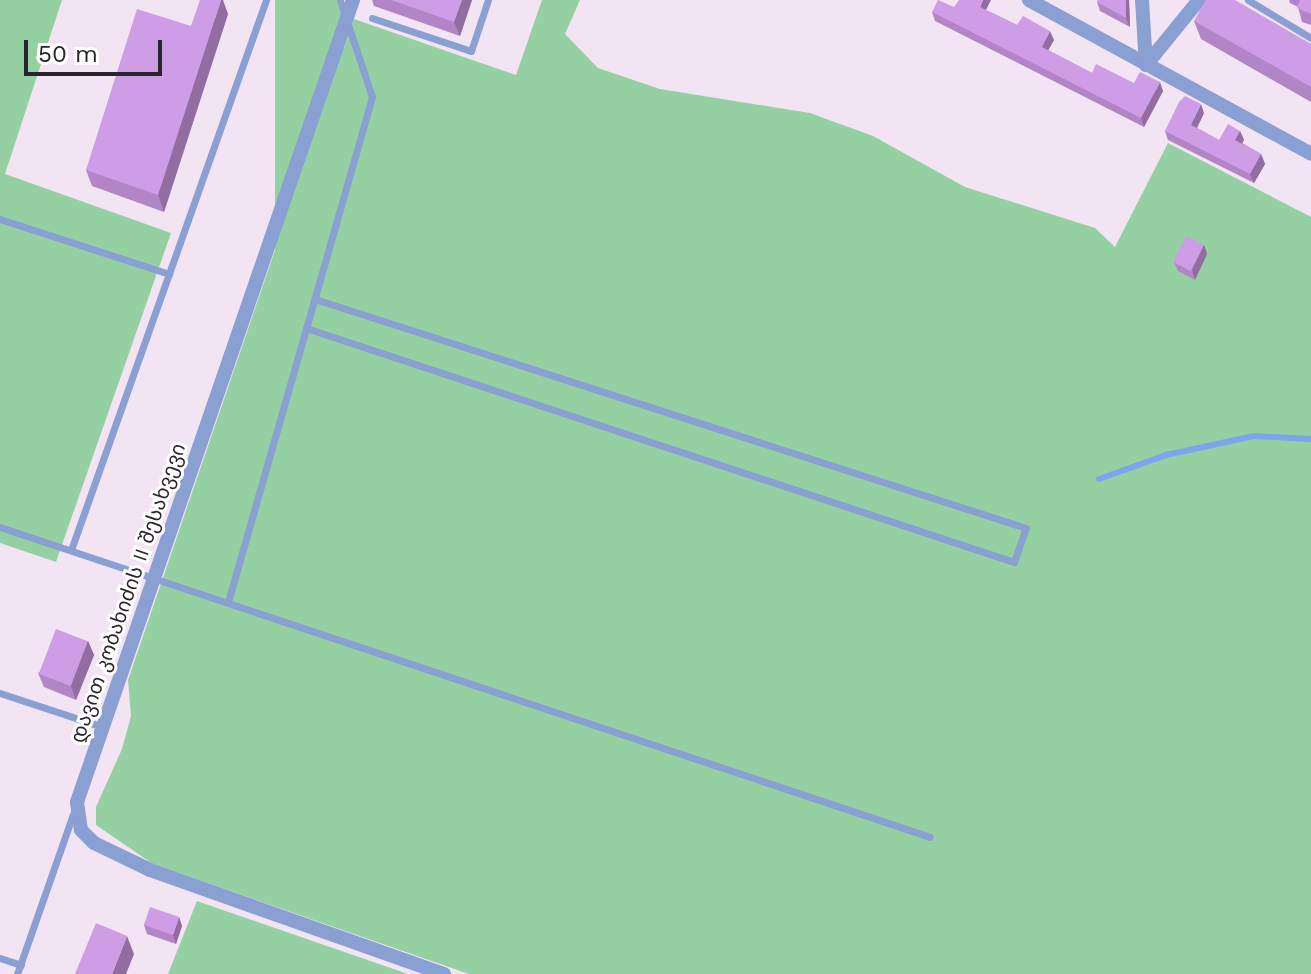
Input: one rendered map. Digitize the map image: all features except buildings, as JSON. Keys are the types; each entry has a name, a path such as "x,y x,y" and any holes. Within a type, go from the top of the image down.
{"street":[{"name":"დავით კობახიძის II შესახვევი","path":"77,802 353,0"},
{"path":"1029,0 1311,154"},
{"path":"1142,0 1146,65"},
{"path":"1146,65 1199,0"},
{"path":"77,802 81,830 88,837 150,870 444,974"}],"lane":[{"path":"71,550 266,0"},
{"path":"228,602 372,97 340,0"},
{"path":"372,18 471,51 488,0"},
{"path":"1248,0 1311,38"},
{"path":"0,219 169,274"},
{"path":"306,328 1014,562 1026,528 315,299"},
{"path":"0,527 930,837"},
{"path":"0,693 103,727"},
{"path":"17,974 77,802"},
{"path":"0,958 21,965"}],"green space":[{"path":"0,0 62,0 5,174 171,233 56,562 0,543"},
{"path":"275,0 344,0 344,573 275,573"},
{"path":"542,0 580,0 565,34 598,68 660,89 810,113 873,136 965,187 1095,228 1115,247 1168,143 1311,217 1311,974 469,974 153,864 96,825 96,807 122,749 131,716 128,680 354,19 516,75"},
{"path":"197,901 408,974 168,974"}],"waterway":[{"path":"1099,479 1166,455 1254,436 1311,439"}]}
